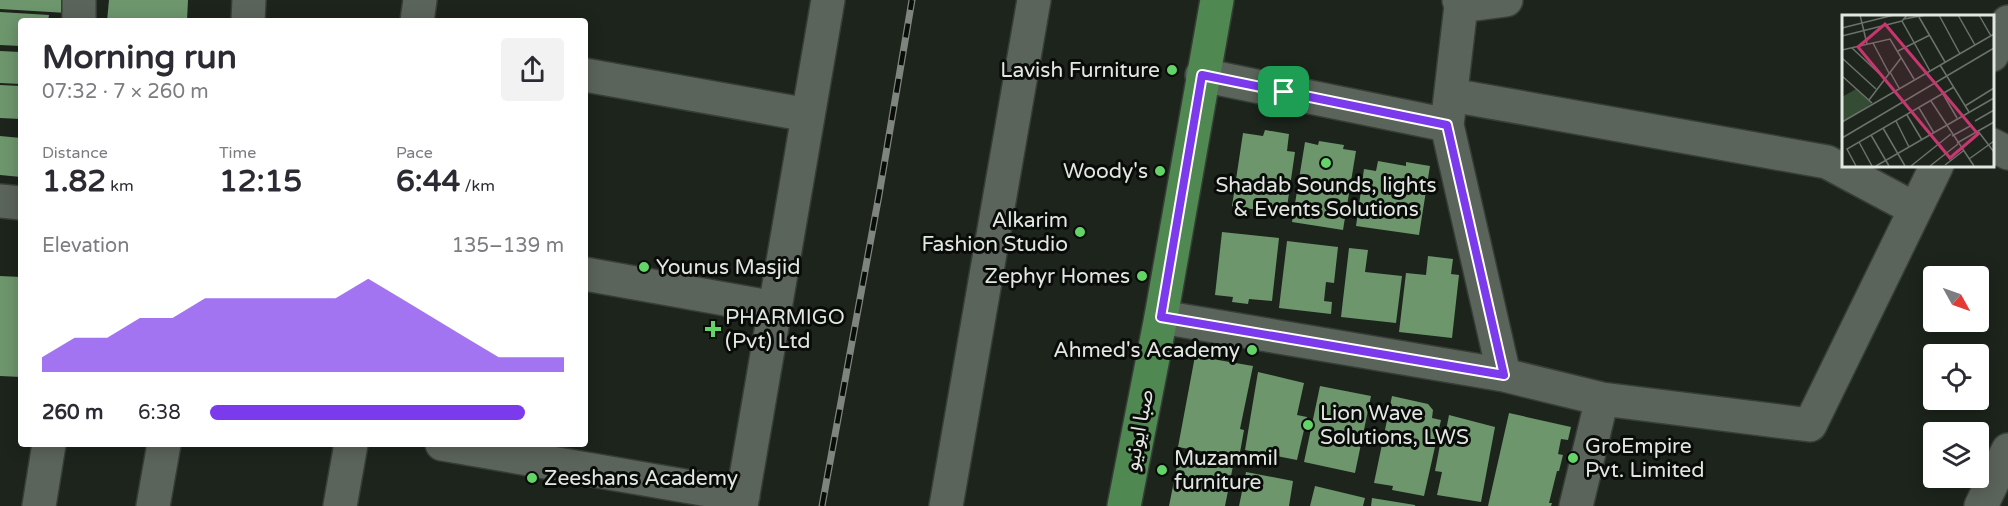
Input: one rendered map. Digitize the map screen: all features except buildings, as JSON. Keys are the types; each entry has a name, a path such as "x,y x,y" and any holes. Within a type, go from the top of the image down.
{"main road":[{"name":"صبا ایونیو","path":"1124,506 1161,317 1217,0"}],"street":[{"path":"79,0 79,18"},
{"path":"248,18 249,0"},
{"path":"417,18 420,0"},
{"path":"458,447 742,501 828,0"},
{"path":"946,506 1034,0"},
{"path":"1504,375 1449,110 1460,3 1506,0"},
{"path":"1993,53 2008,22"},
{"path":"1202,75 1827,162 1915,210"},
{"path":"588,76 808,115"},
{"path":"1993,146 2008,153"},
{"path":"1161,317 1504,375 1602,399 1810,425 1937,166"},
{"path":"0,201 18,203"},
{"path":"588,275 775,308"},
{"path":"1576,506 1602,399"},
{"path":"39,506 49,447"},
{"path":"153,506 163,447"},
{"path":"340,506 350,447"},
{"path":"1981,506 2008,450"}],"railway":[{"path":"822,506 912,0"}],"place":[{"name":"Lavish Furniture","path":"1172,70"},
{"name":"Shadab Sounds, lights & Events Solutions","path":"1326,163"},
{"name":"Woody's","path":"1160,171"},
{"name":"Alkarim Fashion Studio","path":"1080,232"},
{"name":"Younus Masjid","path":"644,267"},
{"name":"Zephyr Homes","path":"1142,276"},
{"name":"PHARMIGO (Pvt) Ltd","path":"713,329"},
{"name":"Ahmed's Academy","path":"1252,350"},
{"name":"Lion Wave Solutions, LWS","path":"1308,425"},
{"name":"GroEmpire Pvt. Limited","path":"1573,458"},
{"name":"Muzammil furniture","path":"1162,470"},
{"name":"Zeeshans Academy","path":"532,478"}],"route":[{"path":"1202,75 1284,92 1447,125 1504,375 1161,317 1202,75"}]}
